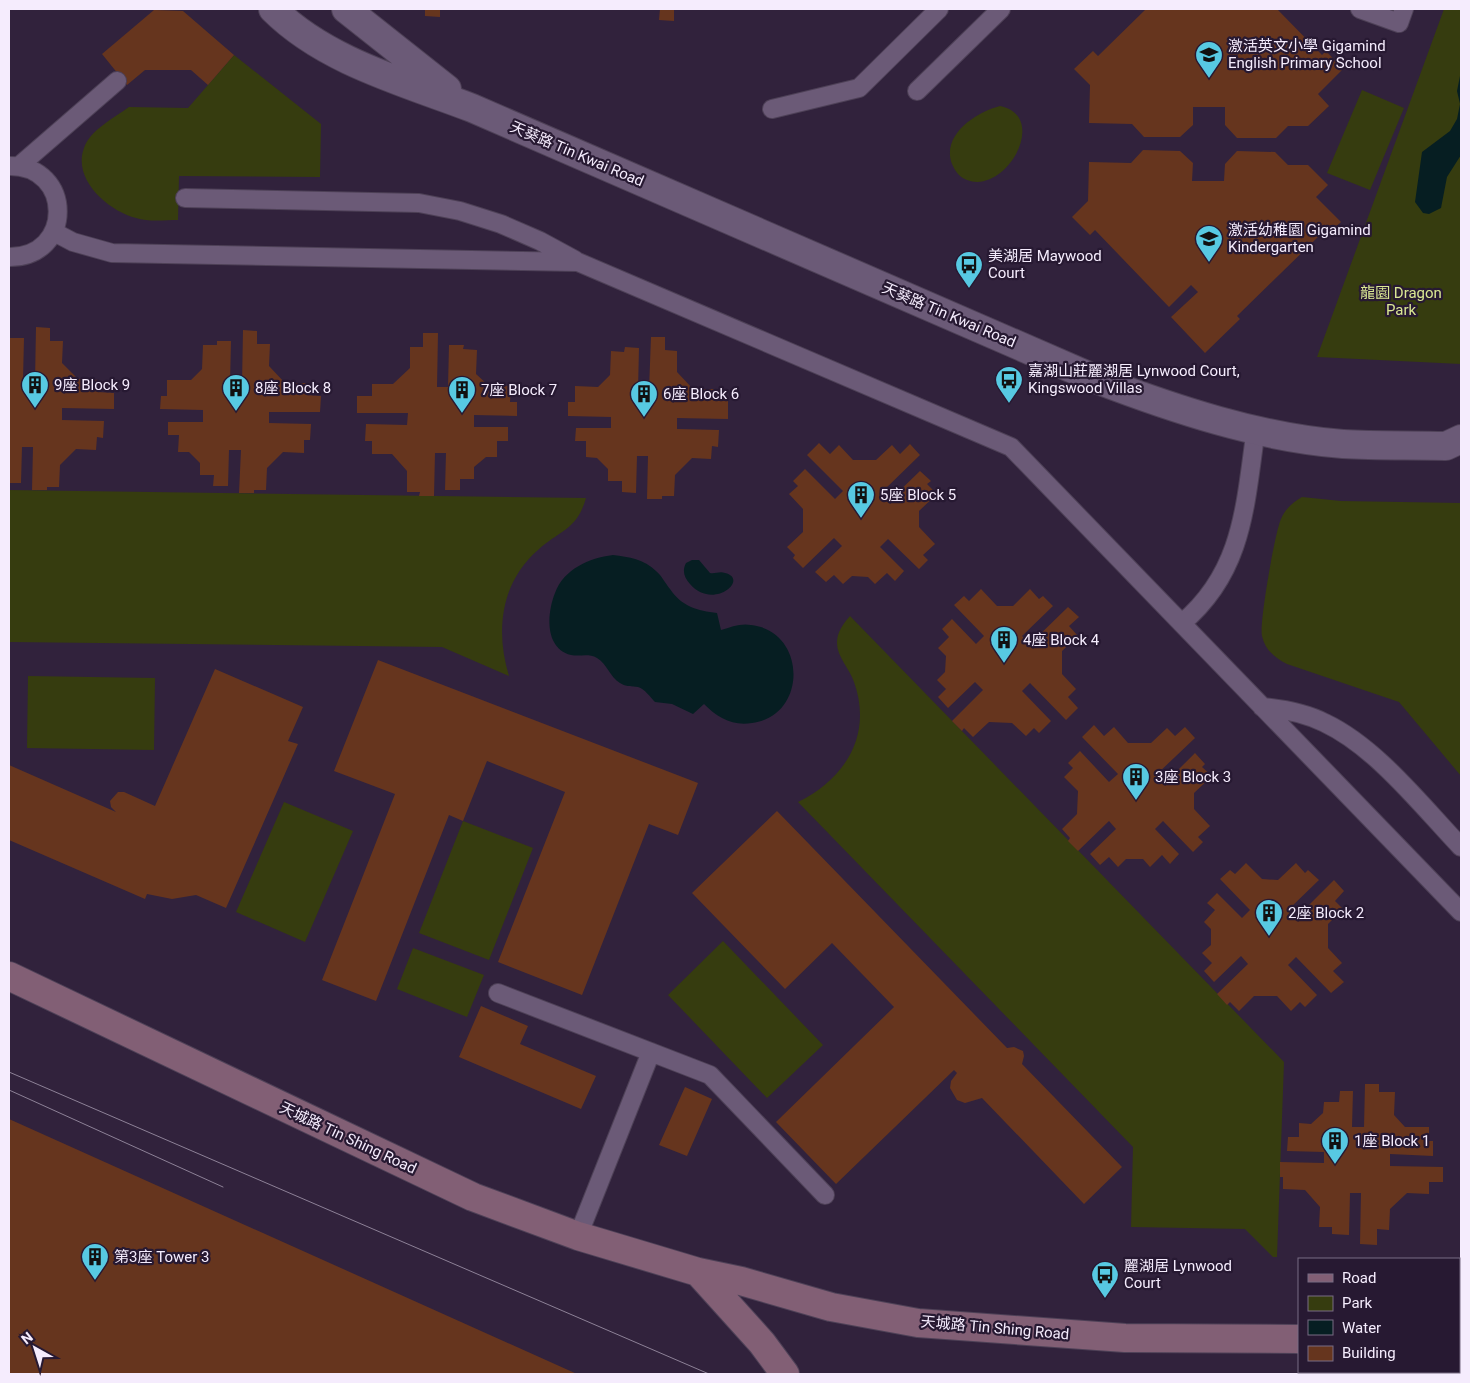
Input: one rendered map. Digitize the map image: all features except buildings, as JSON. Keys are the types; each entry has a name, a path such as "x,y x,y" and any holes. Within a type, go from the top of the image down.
{"main road":[{"name":"天城路 Tin Shing Road","path":"9,976 473,1197 578,1236 698,1272 741,1281 832,1307 918,1323 1125,1338 1298,1339"},
{"path":"698,1272 762,1342 785,1374"}],"street":[{"name":"天葵路 Tin Kwai Road","path":"273,9 282,18 326,48 376,72 472,108 1098,380 1203,416 1256,429 1343,444 1456,446"},
{"name":"天葵路 Tin Kwai Road","path":"346,9 374,33 472,108"}],"lane":[{"path":"772,109 859,88 939,9"},
{"path":"917,90 1001,9"},
{"path":"1360,9 1399,23 1404,9"},
{"path":"14,166 117,81"},
{"path":"9,258 20,258 34,253 45,244 54,232 58,219 58,204 54,190 45,179 33,171 14,166"},
{"path":"185,198 419,203 460,211 501,224 540,241 578,262 1011,447 1461,912"},
{"path":"54,232 73,242 112,253 578,262"},
{"path":"1182,623 1200,608 1226,571 1239,530 1256,429"},
{"path":"1262,706 1305,715 1351,737 1374,757 1461,846"},
{"path":"498,993 710,1076 825,1195"},
{"path":"578,1236 651,1052"}],"green space":[{"name":"龍園 Dragon Park","path":"1444,9 1461,9 1461,364 1317,357"},
{"path":"234,55 321,124 320,177 179,176 178,220 141,219 126,214 115,209 95,192 83,171 82,160 87,142 97,130 129,107 188,108"},
{"path":"1362,90 1404,108 1370,190 1327,173"},
{"path":"1000,106 1015,113 1021,124 1022,138 1017,152 1008,166 996,176 982,182 964,179 954,169 952,164 951,144 956,134 971,119"},
{"path":"9,490 586,498 578,517 538,550 526,563 516,577 509,592 504,608 502,642 509,676 442,647 9,642"},
{"path":"1302,497 1341,501 1461,503 1461,776 1399,702 1287,664 1278,659 1265,645 1262,636 1263,614 1278,527 1287,509"},
{"path":"850,616 1284,1062 1277,1257 1273,1257 1245,1229 1131,1227 1133,1147 798,802 829,781 841,768 851,753 857,737 860,720 859,701 854,682 841,658 837,643 841,628"},
{"path":"28,676 155,678 154,750 27,748"},
{"path":"284,802 353,831 305,942 236,912"},
{"path":"463,821 533,848 489,960 419,933"},
{"path":"723,941 823,1045 767,1098 668,995"},
{"path":"413,948 484,975 467,1017 397,989"}],"water":[{"path":"1461,71 1461,155 1447,177 1441,208 1429,214 1423,213 1415,202 1422,152 1450,131 1457,119 1460,104 1457,91"},
{"path":"613,555 636,559 651,567 660,575 679,600 690,607 717,613 721,630 740,625 751,625 769,631 783,642 791,657 794,674 791,690 783,706 770,717 745,724 726,720 704,704 693,714 672,704 655,702 641,688 620,683 597,658 571,655 562,651 552,638 549,620 552,601 559,585 564,577 578,566 595,559"},
{"path":"692,560 699,560 710,573 723,572 732,576 731,586 726,591 718,594 709,595 699,592 690,584 684,574 686,563"}],"tram line":[{"path":"9,1072 709,1374"},
{"path":"9,1090 223,1187"}],"place":[{"name":"激活英文小學 Gigamind English Primary School","path":"1209,79"},
{"name":"激活幼稚園 Gigamind Kindergarten","path":"1209,263"},
{"name":"美湖居 Maywood Court","path":"969,289"},
{"name":"嘉湖山莊麗湖居 Lynwood Court, Kingswood Villas","path":"1009,404"},
{"name":"9座 Block 9","path":"35,409"},
{"name":"8座 Block 8","path":"236,412"},
{"name":"7座 Block 7","path":"462,414"},
{"name":"6座 Block 6","path":"644,418"},
{"name":"5座 Block 5","path":"861,519"},
{"name":"4座 Block 4","path":"1004,664"},
{"name":"3座 Block 3","path":"1136,801"},
{"name":"2座 Block 2","path":"1269,937"},
{"name":"1座 Block 1","path":"1335,1165"},
{"name":"第3座 Tower 3","path":"95,1281"},
{"name":"麗湖居 Lynwood Court","path":"1105,1299"}]}
